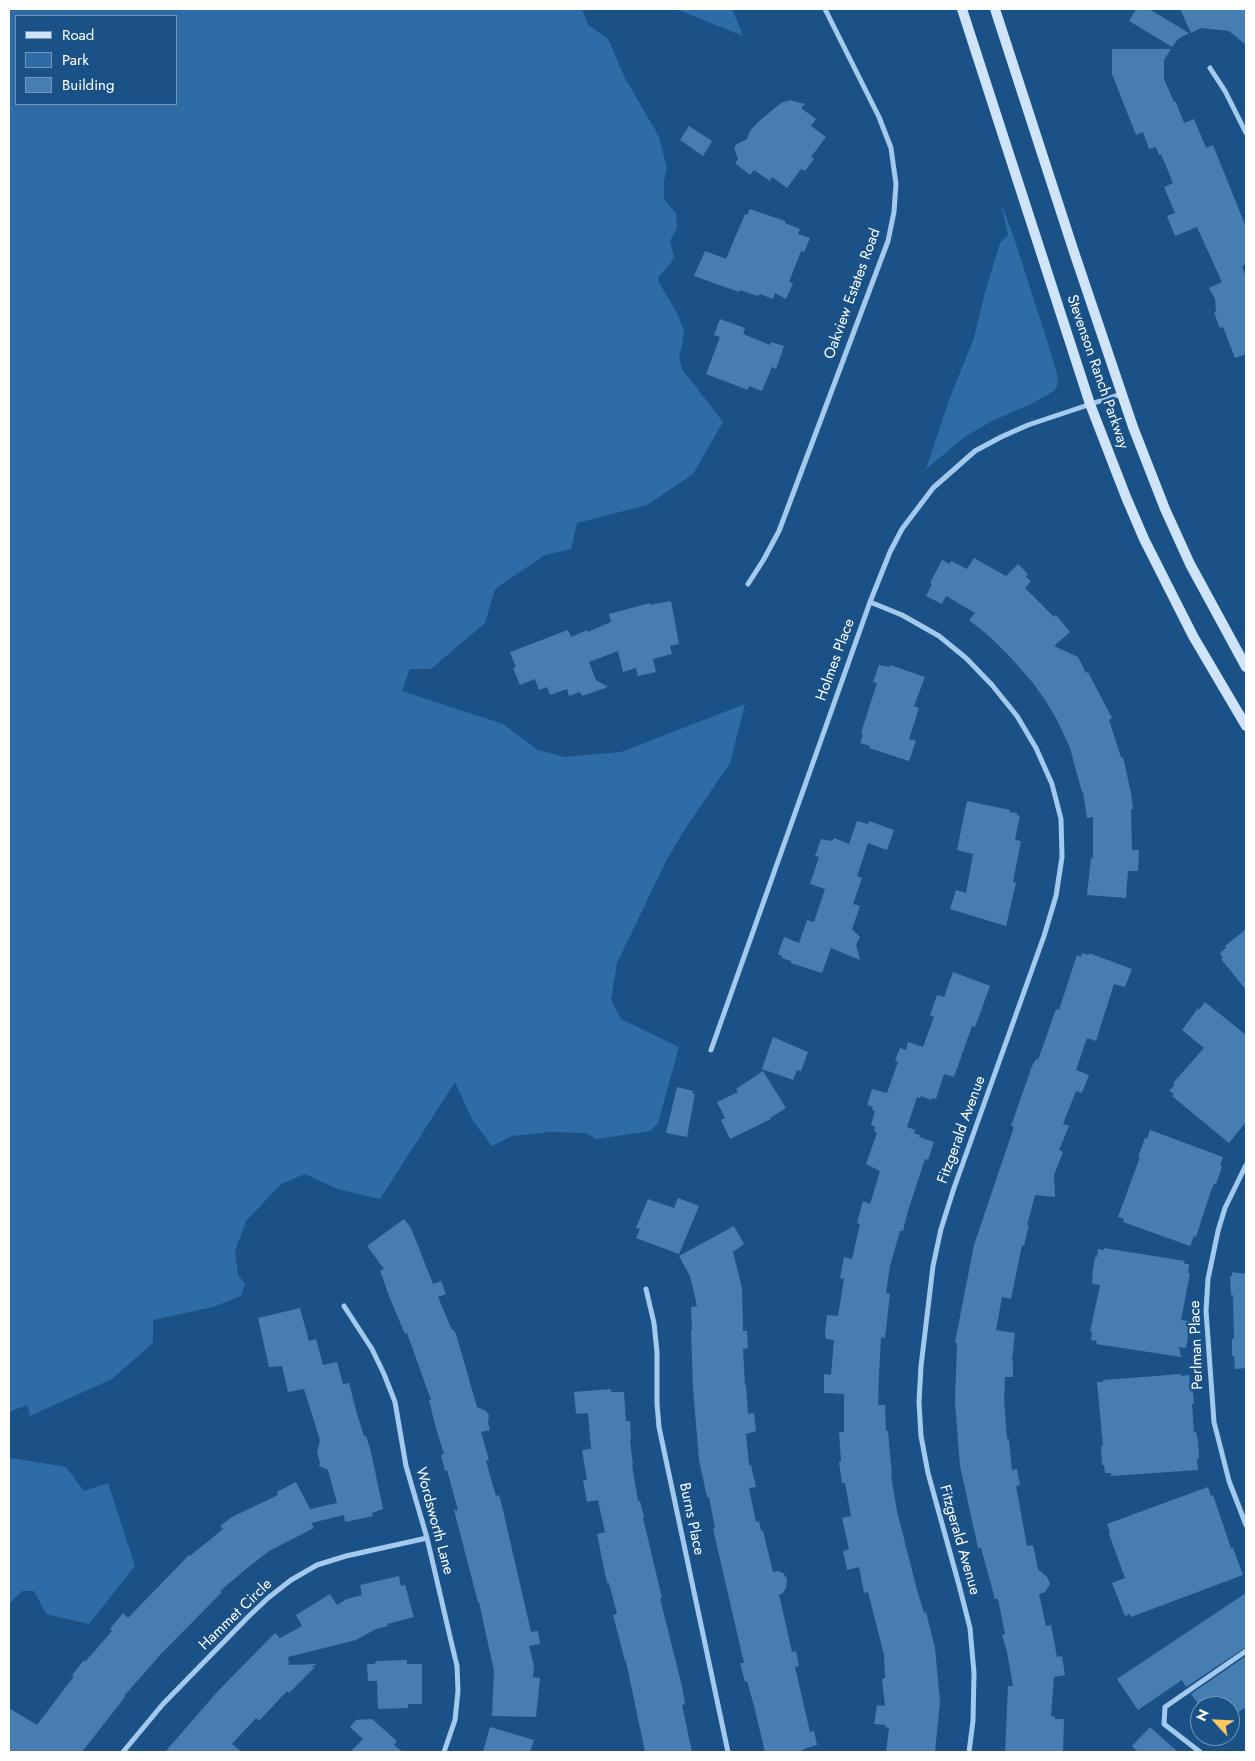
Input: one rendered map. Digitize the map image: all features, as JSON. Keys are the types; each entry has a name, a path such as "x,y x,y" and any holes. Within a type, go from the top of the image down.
{"main road":[{"name":"Stevenson Ranch Parkway","path":"962,9 1090,404 1126,497 1148,547 1193,636 1246,726"},
{"name":"Stevenson Ranch Parkway","path":"995,9 1121,394 1165,509 1190,564 1246,666"}],"street":[{"name":"Oakview Estates Road","path":"748,584 764,559 778,531 888,241 894,212 896,184 891,148 880,117 825,9"},
{"path":"1210,68 1229,98 1246,133"},
{"name":"Holmes Place","path":"711,1050 870,602 890,552 902,529 933,488 975,451 1028,425 1121,394"},
{"name":"Fitzgerald Avenue","path":"870,602 902,615 939,636 966,658 992,684 1017,716 1036,748 1052,784 1061,819 1062,857 1056,896 1044,936 941,1229 933,1266 920,1366 919,1402 922,1446 970,1628 974,1673 973,1721 969,1752"},
{"name":"Perlman Place","path":"1246,1165 1225,1208 1218,1231 1208,1279 1206,1311 1214,1422 1229,1481 1246,1525"},
{"name":"Burns Place","path":"646,1289 654,1323 659,1427 728,1752"},
{"name":"Wordsworth Lane","path":"344,1306 372,1349 395,1402 406,1466 427,1538 457,1666 458,1691 455,1720 444,1752"},
{"name":"Hammet Circle","path":"123,1752 163,1704 249,1616 291,1580 317,1565 346,1556 427,1538"},
{"path":"1200,1752 1164,1724 1165,1707 1246,1651"}],"green space":[{"path":"9,9 582,9 588,25 608,39 625,78 659,137 667,168 664,181 664,199 676,213 677,228 670,241 674,257 658,277 658,281 678,315 684,331 679,357 682,369 723,422 693,474 647,505 577,523 571,549 545,555 495,589 485,623 431,669 410,669 402,691 503,724 538,750 564,757 621,752 745,704 730,763 685,829 666,861 617,963 611,1000 621,1019 679,1047 658,1123 650,1131 596,1139 586,1133 550,1132 512,1136 492,1146 473,1121 455,1082 380,1199 338,1189 305,1174 281,1184 246,1221 235,1251 238,1275 245,1284 241,1296 213,1307 153,1320 153,1343 112,1379 30,1416 27,1405 9,1412"},
{"path":"676,9 732,9 743,36"},
{"path":"1002,208 1013,235 1046,337 1058,377 1057,386 1054,391 1033,403 992,421 966,436 926,469 949,400 974,338 1000,243 1008,235"},
{"path":"12,1458 66,1467 84,1491 108,1483 135,1566 89,1624 46,1614 34,1591 22,1591 9,1604 9,1460"}],"building":[{"path":"1136,9 1149,9 1189,33 1178,39 1172,47 1129,21"},
{"path":"1180,9 1246,9 1246,45 1229,31 1201,28 1191,33"},
{"path":"1112,49 1171,49 1164,60 1164,79 1184,123 1194,119 1206,148 1213,145 1246,227 1246,264 1242,266 1246,278 1246,354 1235,358 1223,327 1220,328 1214,313 1216,312 1215,299 1209,288 1222,282 1197,227 1175,236 1167,216 1175,213 1164,187 1173,183 1161,154 1159,155 1156,147 1149,149 1143,132 1136,135 1112,74"},
{"path":"790,100 805,104 801,108 816,119 811,126 826,137 811,157 814,159 805,171 801,169 787,188 772,177 770,181 754,170 750,175 735,163 738,159 734,148 737,144 747,139 750,131 758,122 781,103"},
{"path":"689,126 712,141 703,156 680,140"},
{"path":"750,209 785,221 785,223 800,229 798,234 810,238 804,252 801,251 789,282 793,283 786,299 775,293 773,299 760,294 758,296 740,290 739,292 694,276 705,251 726,259 745,214 747,215"},
{"path":"720,319 745,328 743,334 770,345 771,342 784,346 776,369 772,367 762,391 749,386 748,390 706,374 720,337 714,335"},
{"path":"974,558 1006,576 1018,564 1028,574 1026,577 1031,581 1025,588 1054,617 1056,615 1070,632 1054,646 1078,657 1112,718 1109,720 1121,757 1123,757 1131,793 1133,809 1131,809 1132,850 1139,850 1138,871 1128,871 1126,898 1087,895 1091,858 1093,858 1093,817 1087,818 1083,792 1070,748 1047,703 1012,659 989,636 969,620 975,613 946,596 942,604 926,596 932,584 930,583 942,560 950,564 951,561 967,569"},
{"path":"671,601 679,644 670,646 672,654 653,659 656,672 638,676 636,668 623,672 618,651 589,662 596,680 608,687 582,696 580,692 569,696 567,689 550,695 547,687 539,690 535,679 520,685 513,668 516,667 510,652 568,630 571,637 587,630 588,632 611,622 609,614 650,603 650,605"},
{"path":"879,665 889,667 890,665 925,677 914,706 919,708 909,739 916,741 909,761 869,748 870,746 860,743 863,734 861,733 877,683 873,682"},
{"path":"967,801 1010,810 1009,812 1017,813 1020,816 1015,840 1021,841 1013,882 1016,883 1006,926 950,909 956,890 966,893 973,854 957,850"},
{"path":"857,821 868,824 869,821 894,830 887,850 868,843 857,876 862,878 853,904 860,906 852,929 860,937 856,945 860,960 831,948 822,973 791,963 791,961 782,958 778,954 784,937 799,943 807,920 814,922 825,889 810,884 819,857 815,856 821,839 832,841 834,838 849,844"},
{"path":"1246,929 1246,990 1221,959 1223,958 1220,953 1226,948 1225,946"},
{"path":"1082,953 1089,955 1089,953 1132,969 1125,987 1114,984 1096,1041 1087,1038 1076,1070 1089,1075 1082,1093 1076,1091 1063,1124 1069,1126 1059,1150 1063,1152 1054,1175 1055,1197 1035,1195 1011,1299 1002,1297 996,1330 1015,1333 1012,1361 1013,1377 1005,1377 1004,1399 1007,1439 1009,1439 1012,1470 1017,1469 1020,1485 1016,1486 1027,1546 1033,1545 1038,1569 1047,1577 1050,1584 1045,1592 1039,1594 1046,1626 1051,1625 1057,1657 1062,1656 1065,1675 1054,1677 1051,1716 1055,1717 1055,1719 1064,1719 1063,1752 1005,1752 1008,1686 1013,1686 1002,1635 1005,1634 998,1599 995,1599 981,1548 978,1548 960,1466 955,1403 957,1343 955,1342 974,1245 1014,1127 1011,1126 1032,1066 1036,1059 1038,1060 1056,1009 1059,1010 1077,955 1081,957"},
{"path":"953,972 990,986 975,1027 972,1026 954,1077 944,1074 936,1099 932,1098 931,1100 921,1096 920,1098 917,1097 907,1127 915,1130 914,1133 920,1135 919,1137 934,1142 928,1160 925,1159 890,1266 886,1293 890,1294 885,1338 881,1337 878,1405 885,1405 891,1476 897,1511 917,1590 924,1613 926,1612 935,1648 940,1701 935,1752 886,1752 889,1728 885,1727 886,1725 874,1724 877,1705 885,1706 882,1679 885,1678 884,1655 868,1592 864,1593 859,1567 847,1570 843,1551 849,1549 842,1518 851,1516 845,1483 842,1483 839,1462 841,1461 839,1432 844,1432 844,1394 824,1393 824,1374 831,1375 834,1340 826,1339 825,1334 827,1315 838,1316 844,1279 840,1278 844,1257 852,1259 860,1224 857,1223 863,1201 870,1204 880,1171 866,1164 877,1133 874,1131 875,1127 871,1125 875,1111 872,1110 873,1107 867,1105 872,1089 887,1093 898,1062 895,1060 900,1048 906,1050 908,1042 923,1047 934,1017 930,1015 937,995 944,997"},
{"path":"1205,1002 1246,1035 1246,1122 1229,1143 1172,1096 1174,1094 1169,1091 1175,1084 1173,1083 1204,1048 1182,1030 1198,1008 1199,1010"},
{"path":"773,1037 808,1052 801,1071 797,1070 793,1080 762,1069"},
{"path":"763,1071 786,1108 771,1119 730,1139 721,1120 725,1118 717,1102 738,1092 736,1089"},
{"path":"677,1087 693,1091 693,1094 695,1094 687,1137 666,1133"},
{"path":"1150,1130 1223,1157 1220,1166 1222,1167 1216,1184 1214,1184 1211,1191 1196,1237 1194,1236 1190,1246 1123,1222 1124,1219 1118,1217 1140,1157 1138,1157"},
{"path":"678,1198 699,1206 679,1254 636,1238 640,1229 636,1228 648,1199 674,1208"},
{"path":"404,1219 411,1228 433,1284 441,1281 446,1294 438,1297 452,1330 456,1334 477,1407 486,1411 489,1415 490,1430 481,1432 489,1460 486,1461 496,1496 499,1495 503,1510 531,1632 538,1631 540,1644 529,1646 534,1666 533,1677 540,1678 536,1717 492,1716 494,1671 479,1602 454,1510 458,1510 441,1455 444,1454 429,1400 431,1400 407,1333 405,1334 389,1296 380,1270 384,1269 367,1246"},
{"path":"734,1226 744,1244 733,1252 742,1288 743,1331 747,1331 748,1348 743,1349 748,1414 754,1413 756,1431 746,1434 749,1465 751,1465 756,1487 749,1488 756,1522 759,1521 761,1531 763,1531 773,1572 783,1573 787,1579 786,1588 782,1594 779,1594 792,1652 796,1651 799,1666 795,1667 810,1732 814,1731 817,1745 802,1750 802,1752 765,1752 747,1681 745,1682 740,1663 744,1663 713,1529 715,1528 709,1497 707,1497 699,1460 693,1388 691,1330 691,1307 697,1306 690,1276 679,1256"},
{"path":"1104,1248 1185,1261 1184,1264 1189,1264 1188,1273 1190,1273 1181,1320 1189,1321 1189,1329 1186,1348 1179,1347 1181,1357 1096,1344 1097,1341 1091,1340 1092,1332 1090,1332 1100,1285 1092,1284 1092,1276 1098,1249 1104,1250"},
{"path":"1232,1272 1246,1274 1246,1368 1235,1369 1234,1356 1232,1356 1232,1339 1234,1339 1233,1295 1231,1295 1230,1276 1232,1276"},
{"path":"300,1308 309,1341 316,1339 323,1365 337,1362 343,1384 349,1383 364,1436 366,1436 371,1452 383,1509 372,1513 373,1516 345,1522 344,1515 311,1523 314,1528 269,1551 246,1569 220,1591 222,1592 161,1654 124,1696 82,1752 9,1752 9,1708 37,1725 74,1676 72,1675 112,1631 110,1629 123,1613 128,1618 189,1555 223,1529 220,1526 232,1517 278,1495 277,1492 296,1482 310,1509 337,1503 328,1470 319,1466 320,1462 317,1453 320,1440 304,1389 288,1392 282,1366 269,1367 258,1318"},
{"path":"1181,1374 1181,1376 1189,1375 1190,1385 1192,1385 1194,1432 1196,1432 1198,1440 1198,1470 1111,1476 1111,1473 1105,1473 1104,1465 1102,1465 1101,1446 1103,1446 1097,1382"},
{"path":"611,1389 611,1392 624,1392 626,1421 630,1421 632,1465 638,1501 640,1501 644,1517 662,1598 660,1598 682,1686 685,1704 682,1705 692,1752 645,1752 626,1661 613,1615 617,1614 609,1583 607,1583 597,1534 605,1532 598,1500 587,1502 583,1480 587,1480 582,1450 591,1449 588,1413 576,1414 574,1392"},
{"path":"1208,1487 1211,1496 1213,1495 1231,1548 1233,1548 1243,1575 1131,1617 1130,1614 1125,1616 1112,1583 1125,1578 1107,1524"},
{"path":"399,1576 401,1586 405,1585 414,1617 387,1624 388,1626 376,1629 356,1640 288,1657 289,1665 317,1664 311,1667 315,1667 289,1693 287,1691 259,1721 256,1718 232,1744 242,1752 165,1752 218,1691 275,1633 280,1638 302,1626 296,1615 330,1594 337,1605 347,1599 362,1595 360,1585"},
{"path":"1246,1593 1246,1647 1186,1687 1182,1680 1138,1710 1117,1679"},
{"path":"1246,1656 1246,1707 1240,1711 1240,1696 1192,1696 1191,1694"},
{"path":"407,1660 407,1664 422,1664 422,1704 408,1704 408,1708 378,1709 377,1681 368,1681 367,1664 374,1664 377,1661"},
{"path":"372,1719 397,1741 394,1745 403,1752 350,1752 363,1739 350,1727 356,1720"},
{"path":"490,1727 534,1740 530,1752 483,1752"},
{"path":"1150,1727 1178,1752 1138,1752 1132,1746"}]}
